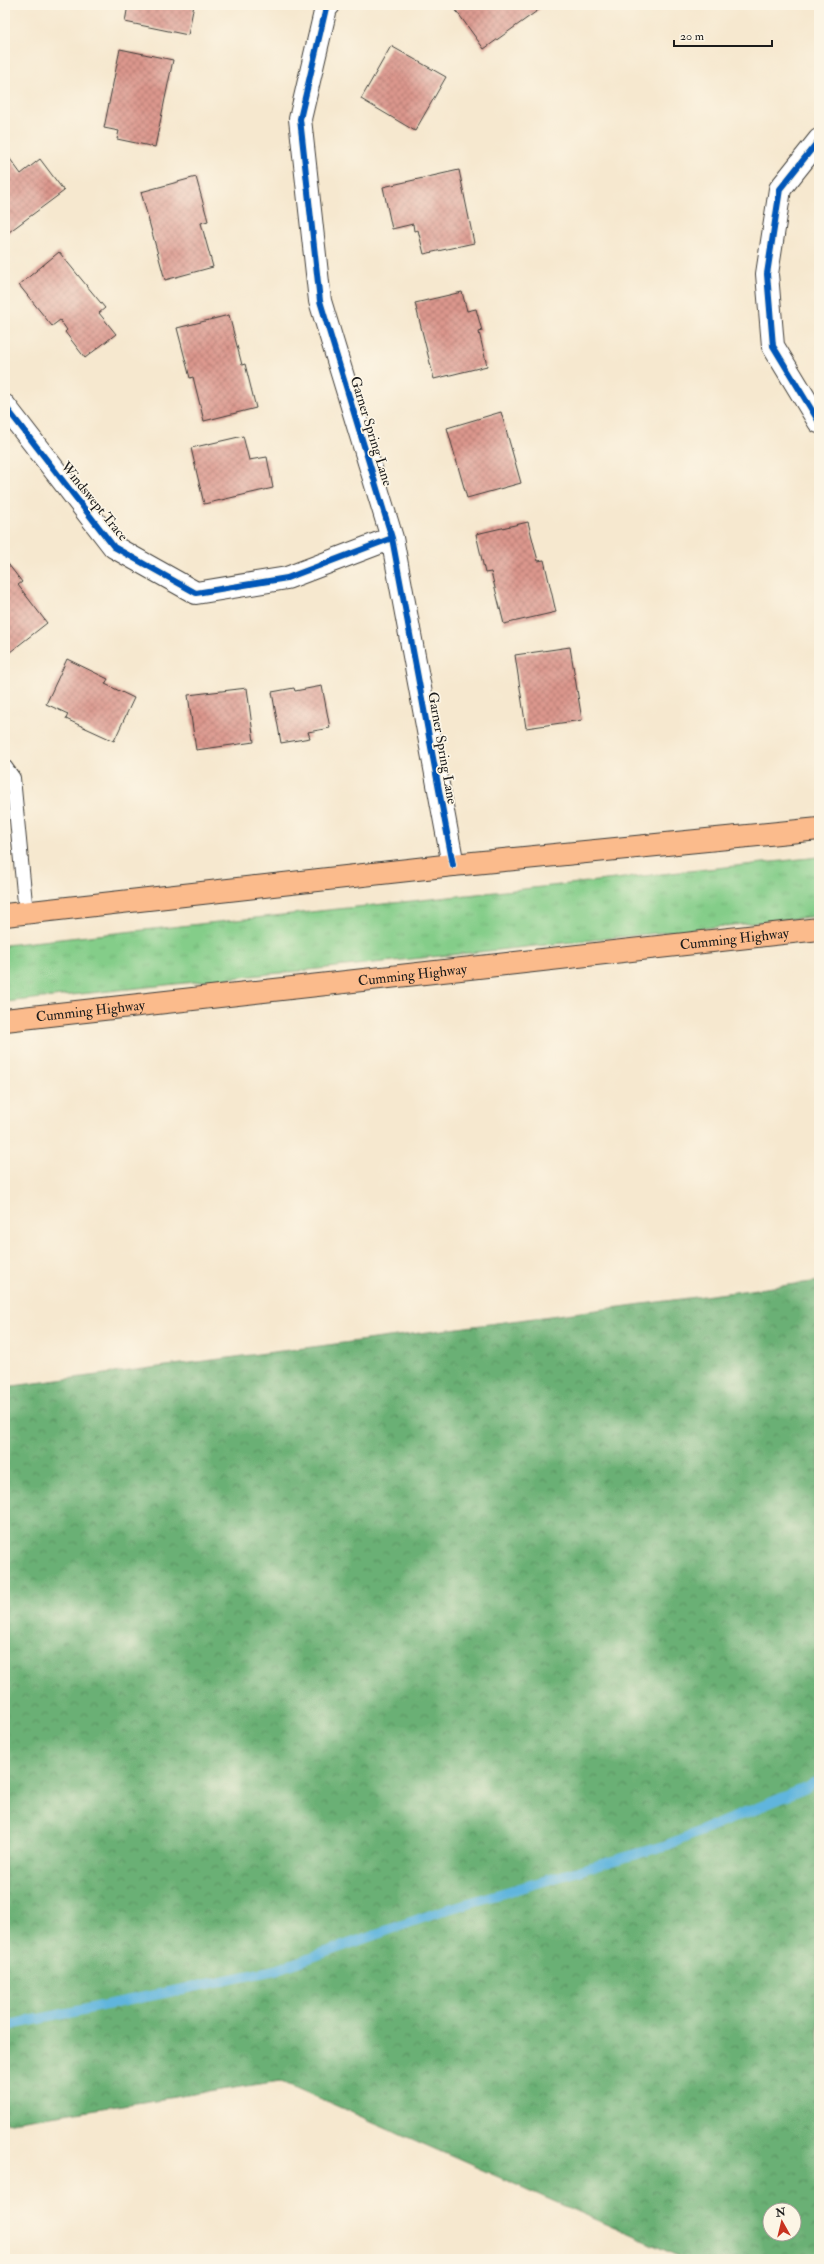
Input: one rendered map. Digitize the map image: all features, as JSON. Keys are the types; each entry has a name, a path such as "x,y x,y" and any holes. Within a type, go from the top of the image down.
{"highway":[{"path":"15,914 453,865 819,829"},
{"name":"Cumming Highway","path":"5,1020 819,929"}],"street":[{"name":"Garner Spring Lane","path":"330,5 326,8 300,119 320,301 392,538 453,865"},
{"path":"819,140 780,189 767,274 773,346 819,422"},
{"name":"Windswept Trace","path":"5,406 114,547 196,593 287,578 392,538"}],"lane":[{"path":"8,775 15,914"}],"green space":[{"path":"819,857 819,916 5,1002 5,945"},
{"path":"819,1281 819,2259 685,2259 280,2081 5,2123 5,1387"}],"building":[{"path":"128,5 194,5 188,35 125,22"},
{"path":"452,5 543,5 544,6 484,49"},
{"path":"391,46 446,77 415,131 361,99"},
{"path":"120,49 173,60 155,147 117,139 119,131 104,128"},
{"path":"5,152 21,174 40,159 64,191 5,235"},
{"path":"459,170 474,243 424,254 418,230 414,231 413,224 392,229 383,187"},
{"path":"196,177 208,221 201,223 213,267 165,280 141,192"},
{"path":"59,252 105,308 99,313 116,334 85,358 65,332 67,330 60,320 52,326 19,285"},
{"path":"462,292 467,311 476,309 482,331 479,332 487,366 434,379 415,303"},
{"path":"229,315 242,365 245,364 256,408 204,421 193,377 190,378 177,328"},
{"path":"501,412 521,483 467,498 447,428"},
{"path":"243,436 249,460 267,457 273,488 204,504 191,448"},
{"path":"528,522 538,561 544,560 556,612 504,624 491,572 485,573 476,534"},
{"path":"5,560 22,582 18,585 47,623 5,656"},
{"path":"570,647 582,720 526,728 515,655"},
{"path":"67,659 108,679 105,684 134,698 114,741 66,719 68,714 46,704"},
{"path":"322,686 330,728 308,732 310,738 281,743 272,692 294,688 295,691"},
{"path":"247,688 254,742 196,750 188,695"}],"waterway":[{"path":"5,2026 275,1970 445,1910 667,1845 806,1788 819,1779"}],"cycle path":[{"path":"329,5 326,8 300,119 320,301 392,538 453,865"},
{"path":"819,140 780,189 767,274 773,346 819,422"},
{"path":"5,406 114,547 196,593 287,578 392,538"}]}
